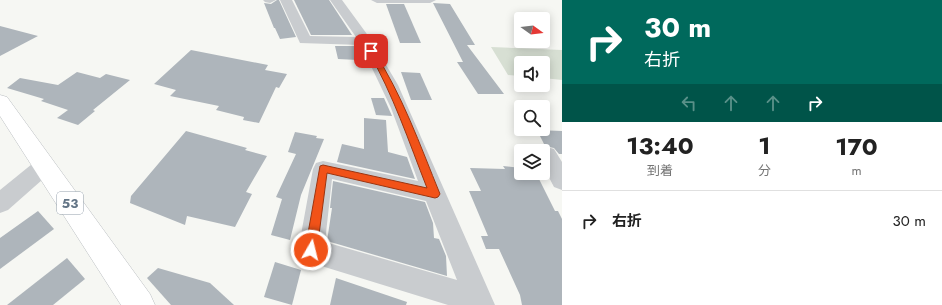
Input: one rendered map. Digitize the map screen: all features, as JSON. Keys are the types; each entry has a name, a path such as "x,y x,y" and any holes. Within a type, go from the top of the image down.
{"main road":[{"name":"53","path":"0,101 139,305"}],"street":[{"path":"286,0 305,40 365,41"},
{"path":"336,0 352,21 383,71 481,303"},
{"path":"377,0 430,0"},
{"path":"550,159 562,181"},
{"path":"0,203 44,166"},
{"path":"435,194 323,169 311,250 407,278 481,303"}],"shaded area":[{"path":"491,47 562,50 562,80 550,79 550,56 514,56 514,75 508,75"}],"building":[{"path":"279,0 296,37 280,39 274,28 264,3 271,4"},
{"path":"294,0 329,0 352,35 311,35"},
{"path":"433,3 450,4 475,45 467,45 504,94 478,94 457,62 463,62"},
{"path":"386,4 404,4 421,43 400,43"},
{"path":"0,26 38,36 0,56"},
{"path":"335,46 357,46 359,52 356,52 358,60 338,59"},
{"path":"191,50 268,65 265,70 287,74 279,88 276,87 259,123 243,120 244,117 216,110 219,106 170,96 176,90 154,84"},
{"path":"77,72 100,78 106,74 130,80 93,110 95,111 78,125 57,118 68,110 41,101 44,99 7,88 20,78 58,85"},
{"path":"401,72 420,73 432,100 411,100"},
{"path":"371,98 384,98 392,116 376,115"},
{"path":"364,118 386,120 388,152 407,157 415,179 337,162 342,144 364,149"},
{"path":"186,131 247,148 245,150 267,156 246,192 252,194 235,227 187,216 185,225 130,203 131,196"},
{"path":"550,131 562,131 562,154 559,154 554,148 550,147 550,144 544,144 540,136 550,136"},
{"path":"295,132 317,136 316,138 324,139 301,195 290,240 271,235 282,199 276,197 296,154 288,152"},
{"path":"503,166 514,167 514,180 540,180 555,211 558,211 562,219 562,305 522,305 520,295 499,249 486,249 481,236 488,236 469,191 481,191 470,168 505,169"},
{"path":"333,181 425,202 433,223 434,238 439,239 446,256 447,276 327,241 332,208 330,208"},
{"path":"38,211 54,229 0,269 0,238"},
{"path":"67,258 85,279 53,305 7,305"},
{"path":"275,262 301,270 292,305 264,297"},
{"path":"158,268 210,283 234,305 171,305 147,278"},
{"path":"336,278 407,302 406,305 330,305"}],"route":[{"path":"311,250 323,169 435,194 399,106 383,71 371,51"}]}
